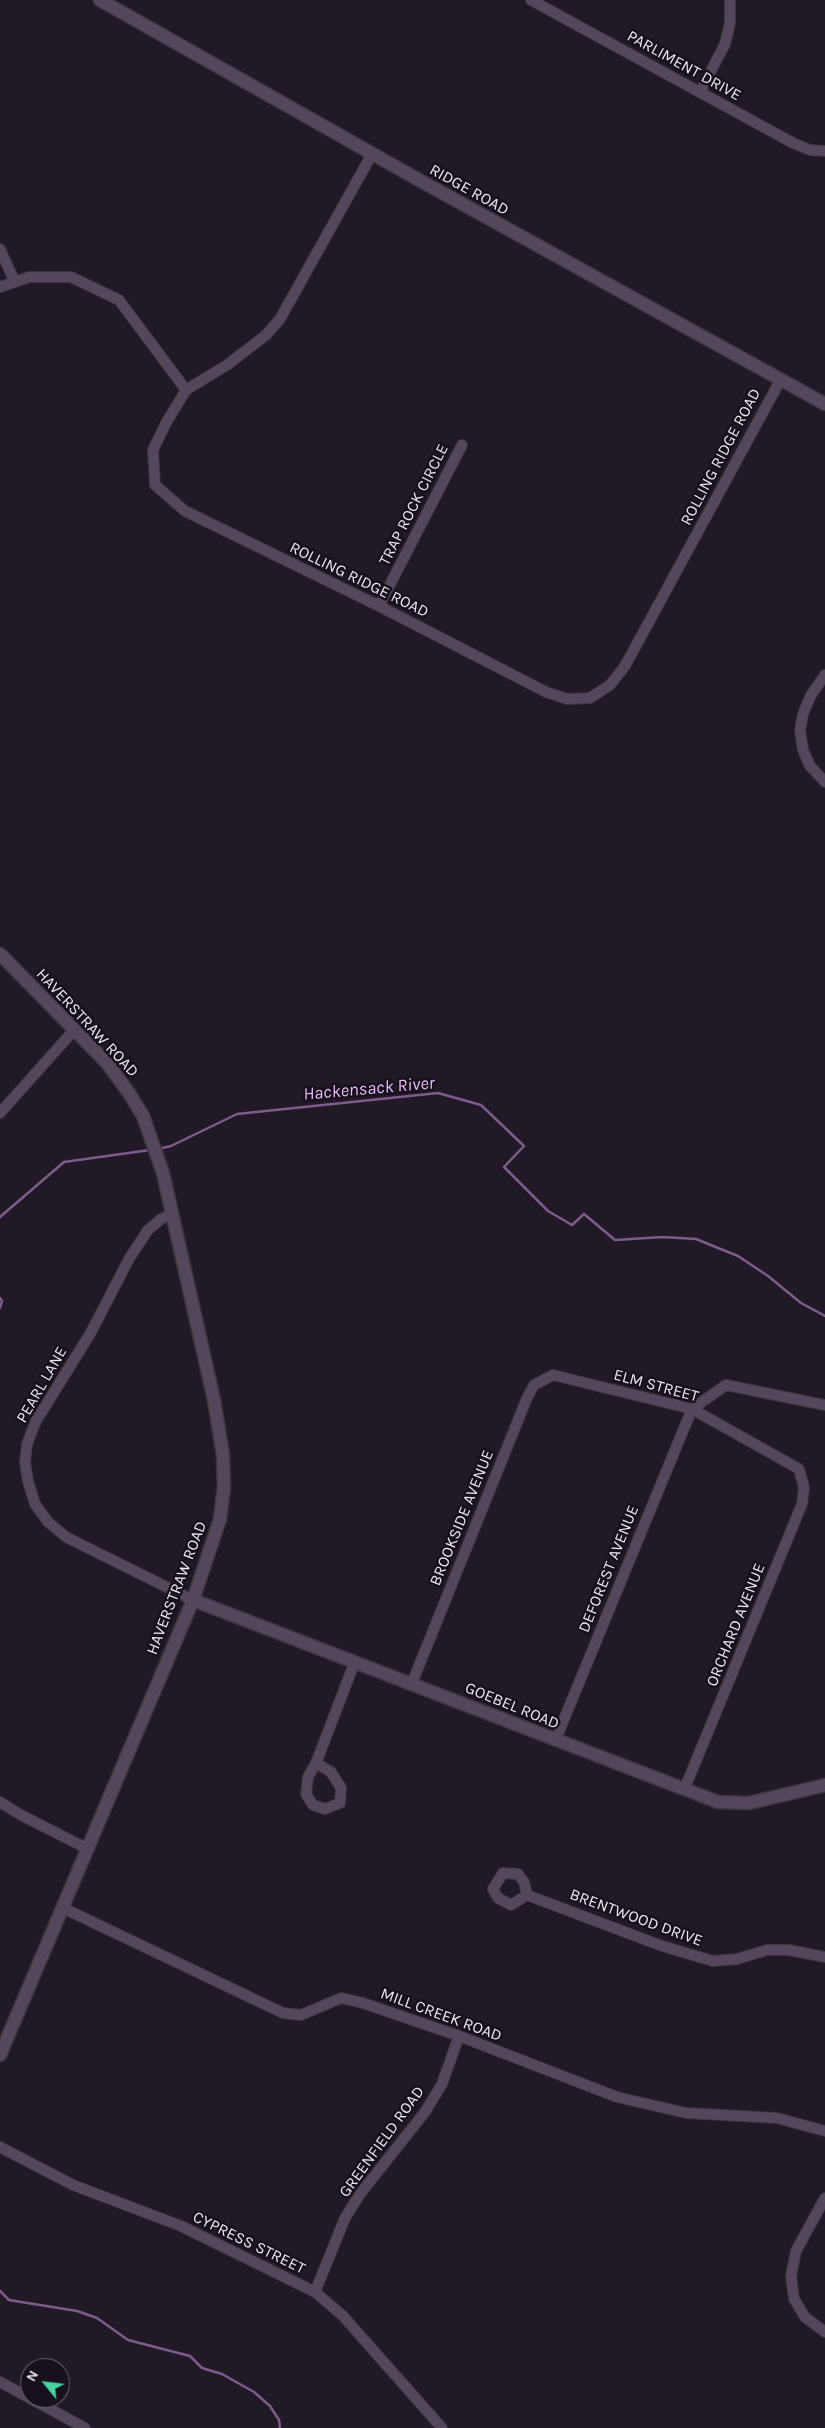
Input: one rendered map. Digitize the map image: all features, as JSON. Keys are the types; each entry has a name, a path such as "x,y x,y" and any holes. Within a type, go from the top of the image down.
{"street":[{"name":"RIDGE ROAD","path":"100,0 372,154 825,404"},
{"name":"PARLIMENT DRIVE","path":"531,0 793,143 810,150 825,152"},
{"path":"700,92 725,44 730,23 730,0"},
{"name":"ROLLING RIDGE ROAD","path":"372,154 275,326 266,336 226,365 186,390 166,422 154,450 155,484 185,511 379,606 546,692 567,699 590,698 610,685 625,666 781,379"},
{"path":"0,249 15,282"},
{"path":"0,287 30,277 71,278 119,300 186,390"},
{"name":"TRAP ROCK CIRCLE","path":"379,606 462,445"},
{"path":"825,675 811,695 803,714 800,730 810,766 825,782"},
{"name":"HAVERSTRAW ROAD","path":"0,954 107,1063 143,1116 154,1144 173,1213 214,1400 224,1455 224,1487 220,1519 192,1600 0,2054"},
{"path":"0,1112 75,1029"},
{"name":"PEARL LANE","path":"173,1213 161,1219 148,1230 129,1259 90,1334 36,1422 26,1444 25,1462 28,1482 35,1504 48,1522 66,1537 192,1600"},
{"name":"ELM STREET","path":"553,1375 692,1409 799,1469"},
{"name":"BROOKSIDE AVENUE","path":"412,1683 527,1398 534,1385 553,1375"},
{"path":"692,1409 726,1385 825,1405"},
{"name":"DEFOREST AVENUE","path":"555,1741 692,1409"},
{"name":"ORCHARD AVENUE","path":"684,1790 802,1504 804,1488 799,1469"},
{"name":"GOEBEL ROAD","path":"192,1600 354,1664 412,1683 555,1741 718,1802 748,1803 825,1785"},
{"path":"316,1764 331,1772 341,1788 340,1803 325,1809 313,1805 306,1794 308,1777 316,1764 354,1664"},
{"path":"0,1802 21,1816 86,1848"},
{"name":"BRENTWOOD DRIVE","path":"527,1895 662,1946 713,1961 737,1959 767,1950 789,1950 825,1957"},
{"name":"MILL CREEK ROAD","path":"63,1908 283,2014 301,2015 341,1998 364,2003 459,2036 617,2097 686,2113 777,2118 825,2131"},
{"name":"GREENFIELD ROAD","path":"315,2292 345,2218 360,2194 425,2112 442,2084 459,2036"},
{"name":"CYPRESS STREET","path":"0,2147 73,2185 181,2226 315,2292 344,2316 442,2428"},
{"path":"825,2198 796,2251 791,2276 794,2299 805,2317 825,2332"},
{"path":"0,2382 85,2428"}],"waterway":[{"name":"Hackensack River","path":"158,1149 171,1146 237,1114 438,1093 481,1105 524,1146 504,1167 548,1211 572,1225 584,1214 615,1240 663,1237 696,1239 738,1256 768,1276 801,1303 825,1316"},
{"name":"Hackensack River","path":"0,1217 64,1162 150,1150"},
{"name":"Hackensack River","path":"0,1298 2,1301 0,1308"},
{"path":"0,2291 9,2300 77,2311 97,2318 128,2340 190,2356 202,2368 222,2374 254,2392 270,2406 279,2420 280,2428"}]}
